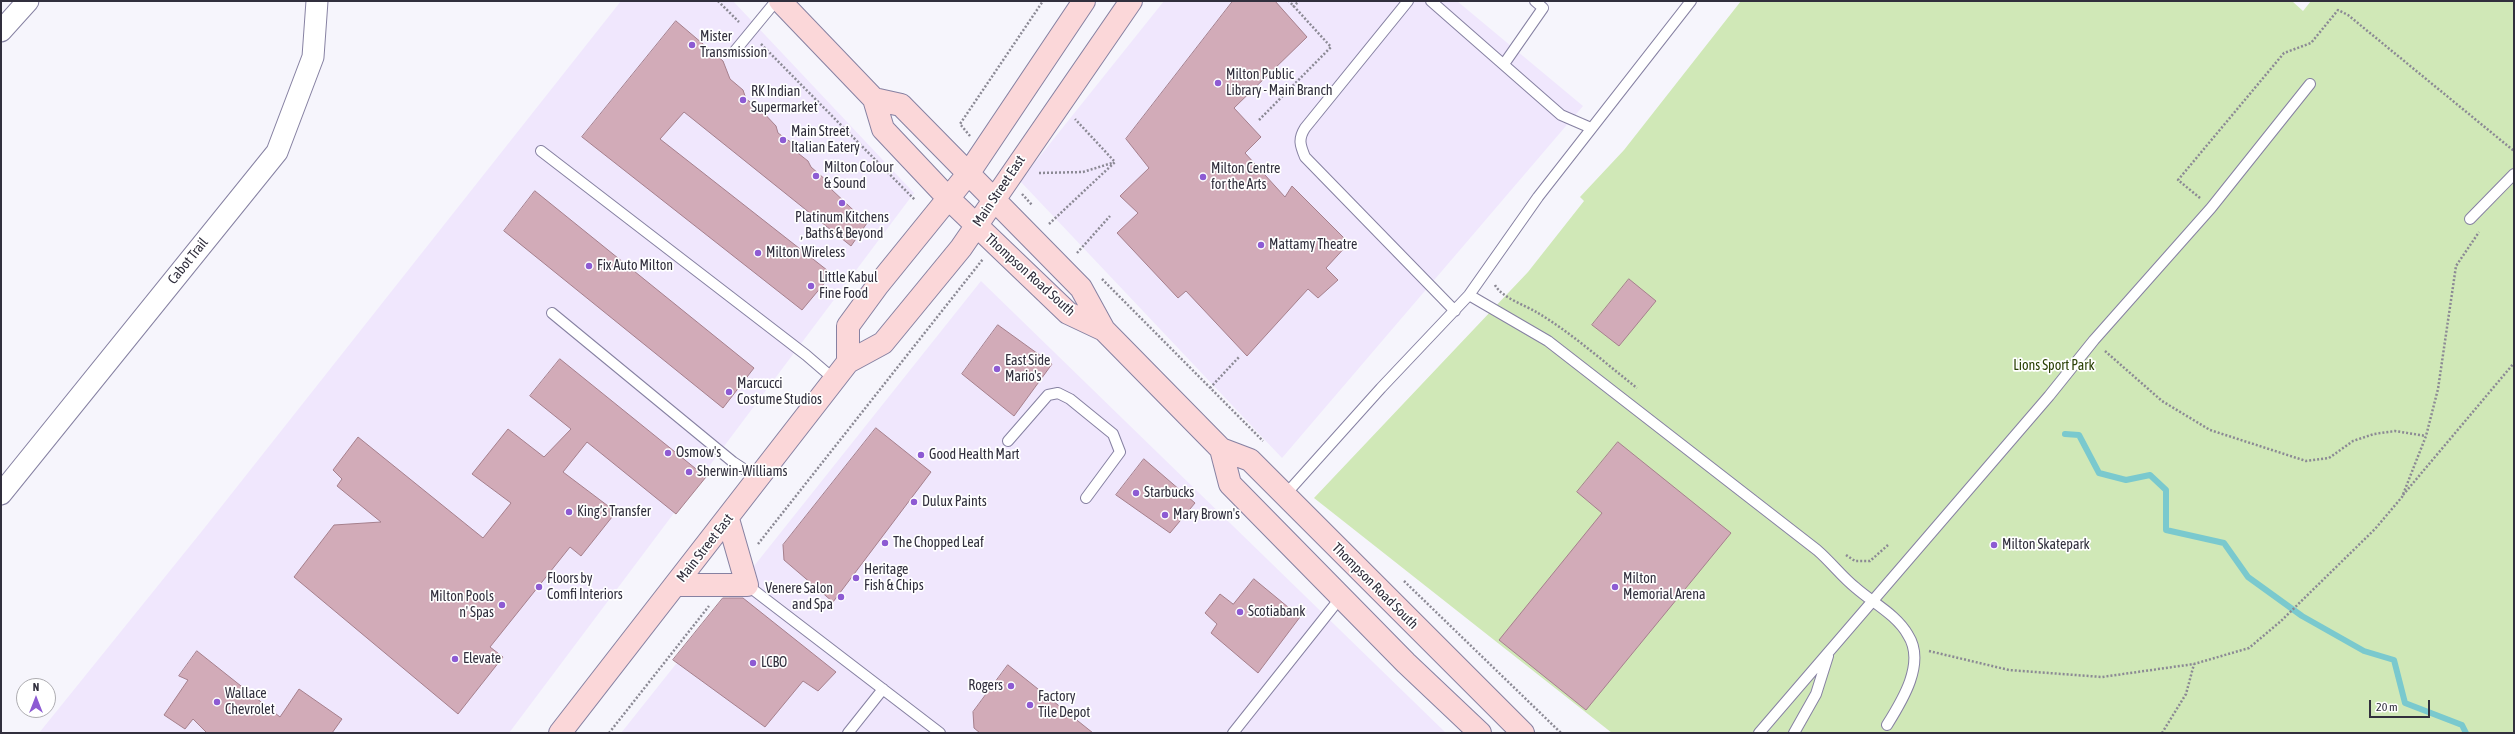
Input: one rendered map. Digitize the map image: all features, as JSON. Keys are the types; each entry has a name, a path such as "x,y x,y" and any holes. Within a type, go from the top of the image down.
{"main road":[{"path":"780,1 874,99"},
{"name":"Main Street East","path":"848,362 848,326 888,273 962,212 980,187 983,152 1084,1"},
{"name":"Main Street East","path":"560,733 677,585 848,362 883,343 961,248 962,212 980,187 1006,179 1131,1"},
{"name":"Thompson Road South","path":"874,99 901,106 1081,288 1104,330 1221,449 1250,460 1523,733"},
{"name":"Thompson Road South","path":"874,99 883,129 962,212 1068,313 1104,330"},
{"path":"1221,449 1230,484 1480,733"},
{"path":"677,585 738,579 728,519"}],"street":[{"path":"1,31 28,1"},
{"name":"Cabot Trail","path":"1,494 276,152 313,57 317,1"}],"lane":[{"path":"734,52 776,1"},
{"path":"1408,1 1304,128 1299,136 1300,147 1305,157 1455,311"},
{"path":"1431,1 1561,115 1591,128"},
{"path":"1504,64 1543,8 1535,1"},
{"path":"1285,495 1381,388 1469,295 1538,197 1691,1"},
{"path":"1759,733 2049,396 2094,340 2211,208 2310,84"},
{"path":"541,151 806,355 835,380"},
{"path":"2470,219 2514,174"},
{"path":"1469,295 1548,341 1817,550 1872,601 1894,618 1909,635 1914,658 1912,673 1904,696 1888,725"},
{"path":"552,313 733,462 759,479"},
{"path":"1008,441 1048,395 1058,393 1070,398 1113,434 1120,452 1086,498"},
{"path":"738,579 940,733"},
{"path":"1233,733 1341,596"},
{"path":"1794,733 1816,694 1829,652"},
{"path":"848,733 883,689"}],"path":[{"path":"718,1 915,200"},
{"path":"983,152 960,124 1043,1"},
{"path":"1259,120 1331,47 1289,1"},
{"path":"1293,7 1299,1"},
{"path":"2211,208 2178,180 2284,53 2311,43 2338,10 2348,15 2514,151"},
{"path":"1074,118 1115,162"},
{"path":"1036,172 1083,172 1115,162"},
{"path":"1048,224 1115,162"},
{"path":"1006,179 1018,188 1033,206"},
{"path":"1076,253 1110,216"},
{"path":"1043,218 1053,229"},
{"path":"2402,497 2426,436 2438,389 2456,266 2482,227"},
{"path":"609,733 738,579 995,244"},
{"path":"1072,248 1082,259"},
{"path":"1099,276 1264,442"},
{"path":"2094,340 2162,401 2210,430 2306,461 2329,458 2353,442 2374,434 2395,431 2426,436"},
{"path":"1210,388 1239,357"},
{"path":"1911,645 1940,654 2009,670 2102,677 2194,664 2249,648 2281,621 2375,529 2514,363"},
{"path":"1870,561 1888,545"},
{"path":"1402,579 1561,733"},
{"path":"2162,733 2186,694 2194,664"}],"shaded area":[{"path":"621,1 733,1 914,193 509,733 39,733 51,718 56,718 56,712 202,531"},
{"path":"1164,1 1457,1 1583,106 1282,458 1020,181"},
{"path":"981,281 1446,733 621,733"}],"green space":[{"name":"Lions Sport Park","path":"1741,1 2292,1 2303,11 2311,1 2514,1 2514,733 1612,733 1314,498 1528,272 1584,201 1580,197 1624,150"}],"building":[{"name":"Milton Centre for the Arts","path":"1233,1 1275,1 1307,37 1234,108 1261,137 1245,153 1285,197 1292,186 1349,243 1326,268 1338,280 1318,298 1308,289 1247,356 1186,291 1178,298 1117,233 1138,213 1120,196 1149,168 1126,139"},
{"path":"676,21 723,61 730,79 743,90 746,99 760,109 776,126 778,133 792,143 794,150 808,161 811,167 827,181 831,189 867,223 851,246 684,112 660,139 832,274 802,310 582,137"},
{"path":"535,191 754,368 723,408 504,231"},
{"path":"1629,279 1656,301 1619,346 1592,325"},
{"path":"998,325 1052,364 1014,416 962,374"},
{"path":"560,359 706,477 676,514 587,442 563,472 616,512 581,556 570,547 490,647 503,657 458,714 294,577 334,525 381,522 337,486 342,479 333,470 358,437 483,538 511,503 472,474 508,429 544,457 571,429 530,396"},
{"path":"876,428 931,472 833,602 784,560 783,545"},
{"name":"Milton Memorial Arena","path":"1618,442 1731,533 1586,710 1499,640 1602,513 1577,492"},
{"path":"1144,459 1195,503 1170,533 1116,495"},
{"path":"1254,579 1300,617 1258,673 1211,633 1217,624 1205,613 1220,594 1233,604"},
{"path":"723,598 743,598 836,672 818,691 803,681 765,727 673,660"},
{"name":"Wallace Chevrolet","path":"197,651 280,717 299,689 342,719 332,733 207,733 193,719 185,729 164,715 188,680 179,676"},
{"path":"1008,665 1093,733 980,733 974,728 973,712"}],"waterway":[{"path":"2065,434 2079,435 2099,473 2126,480 2150,475 2166,490 2166,530 2224,543 2248,577 2302,616 2364,651 2394,660 2405,703 2462,725 2466,733"}],"place":[{"name":"Mister Transmission","path":"692,45"},
{"name":"Milton Public Library - Main Branch","path":"1218,83"},
{"name":"RK Indian Supermarket","path":"743,100"},
{"name":"Main Street Italian Eatery","path":"783,140"},
{"name":"Milton Colour & Sound","path":"816,176"},
{"name":"Milton Centre for the Arts","path":"1203,177"},
{"name":"Platinum Kitchens , Baths & Beyond","path":"842,203"},
{"name":"Mattamy Theatre","path":"1261,245"},
{"name":"Milton Wireless","path":"758,253"},
{"name":"Fix Auto Milton","path":"589,266"},
{"name":"Little Kabul Fine Food","path":"811,286"},
{"name":"East Side Mario's","path":"997,369"},
{"name":"Marcucci Costume Studios","path":"729,392"},
{"name":"Osmow's","path":"668,453"},
{"name":"Good Health Mart","path":"921,455"},
{"name":"Sherwin-Williams","path":"689,472"},
{"name":"Starbucks","path":"1136,493"},
{"name":"Dulux Paints","path":"914,502"},
{"name":"King’s Transfer","path":"569,512"},
{"name":"Mary Brown's","path":"1165,515"},
{"name":"The Chopped Leaf","path":"885,543"},
{"name":"Milton Skatepark","path":"1994,545"},
{"name":"Heritage Fish & Chips","path":"856,578"},
{"name":"Floors by Comfi Interiors","path":"539,587"},
{"name":"Milton Memorial Arena","path":"1615,587"},
{"name":"Venere Salon and Spa","path":"841,597"},
{"name":"Milton Pools n' Spas","path":"502,605"},
{"name":"Scotiabank","path":"1240,612"},
{"name":"Elevate","path":"455,659"},
{"name":"LCBO","path":"753,663"},
{"name":"Rogers","path":"1011,686"},
{"name":"Wallace Chevrolet","path":"217,702"},
{"name":"Factory Tile Depot","path":"1030,705"}]}
